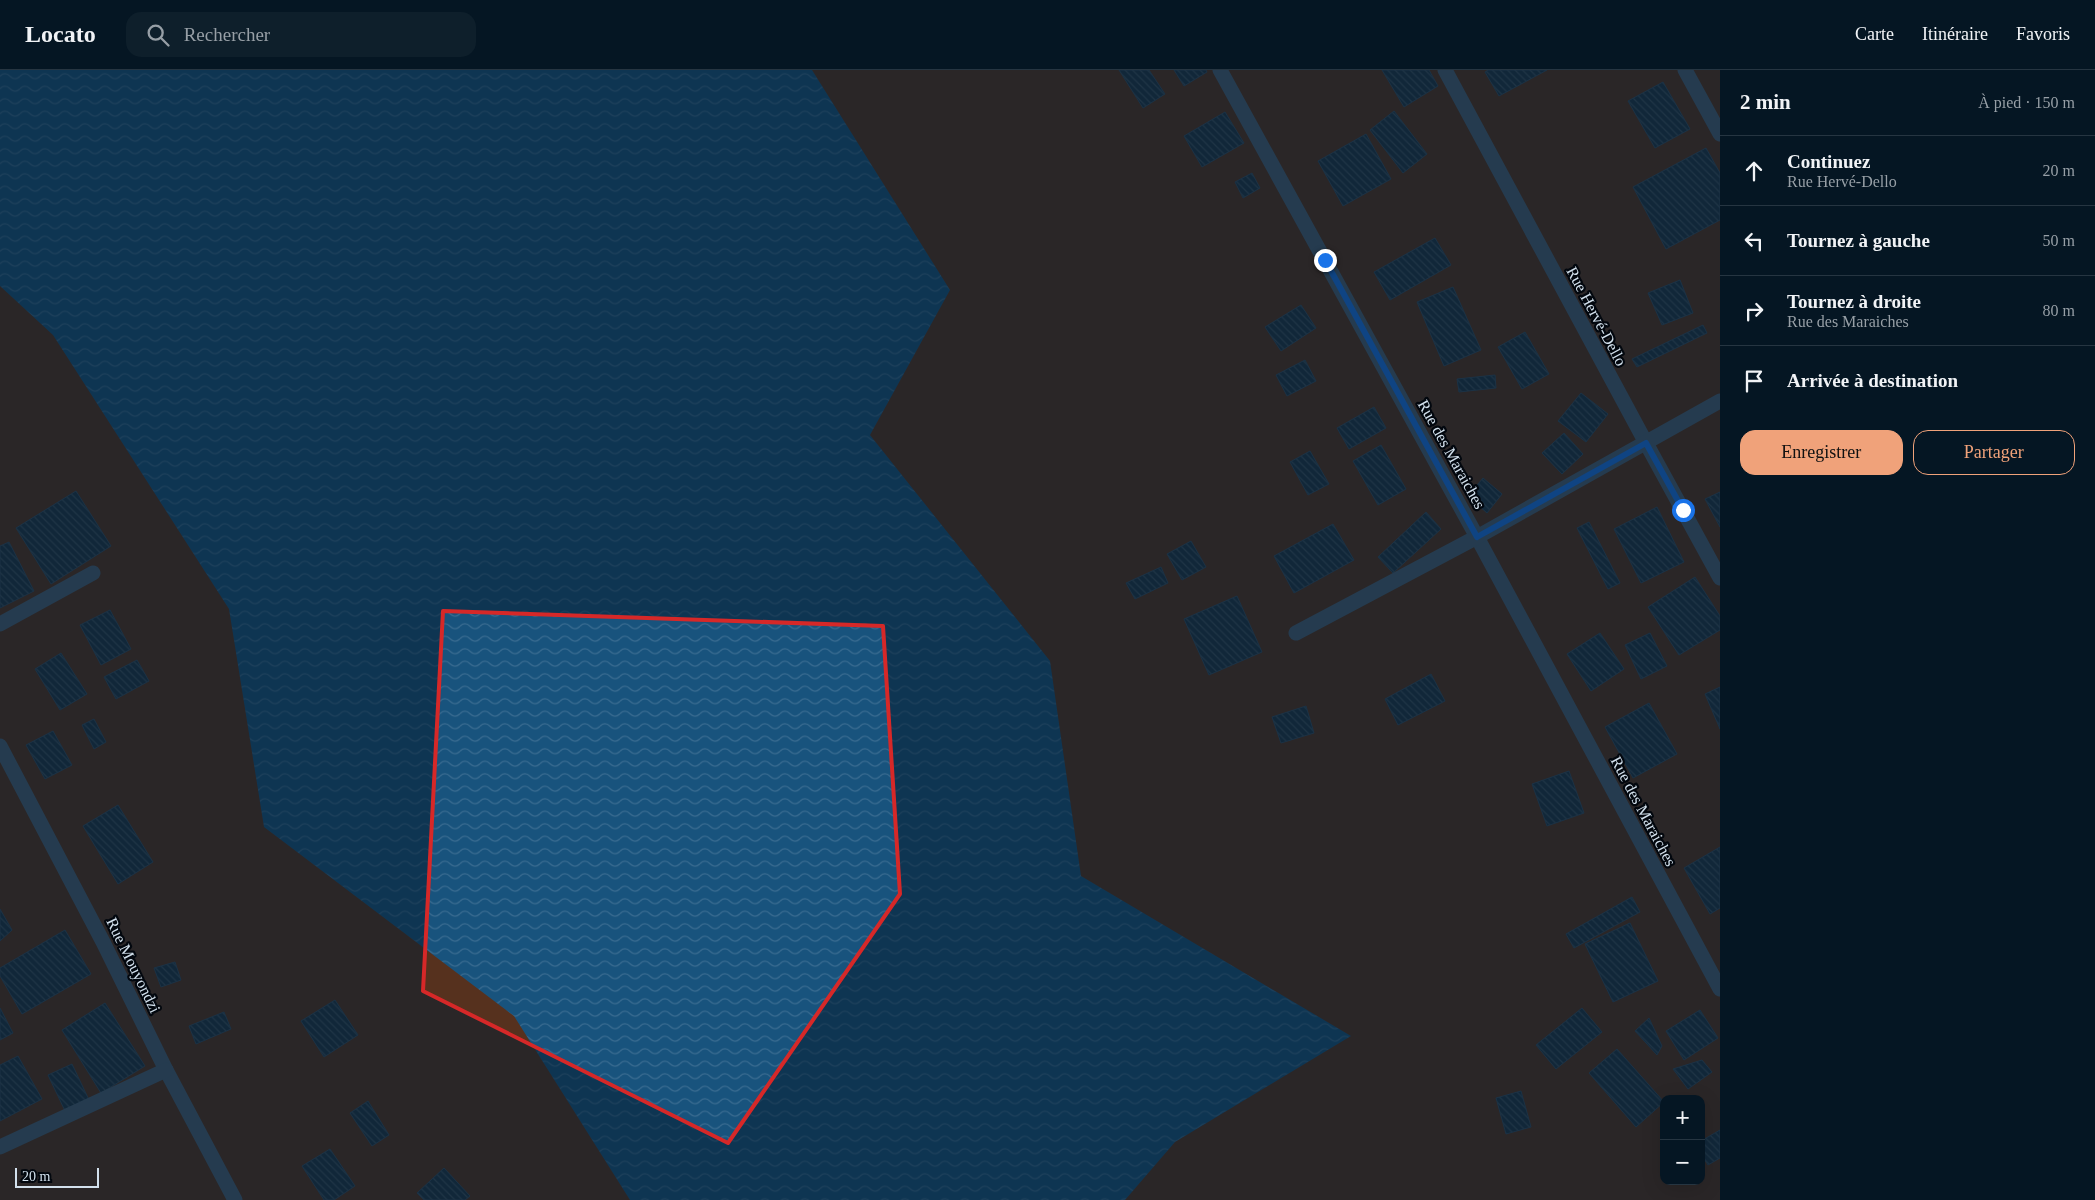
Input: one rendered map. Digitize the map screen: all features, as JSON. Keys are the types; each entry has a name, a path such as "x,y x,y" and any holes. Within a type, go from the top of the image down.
{"street":[{"name":"Rue des Maraiches","path":"1220,70 1477,537 1720,989"},
{"name":"Rue Hervé-Dello","path":"1445,70 1720,578"},
{"path":"1685,70 1720,134"},
{"path":"1296,633 1477,537 1720,400"},
{"path":"0,624 93,573"},
{"name":"Rue Mouyondzi","path":"0,746 103,942 166,1070 234,1200"},
{"path":"0,1147 166,1070"}],"highlighted area":[{"path":"443,611 883,626 900,894 728,1143 423,991"}],"shaded area":[{"path":"0,70 1720,70 1720,1200 0,1200"}],"water":[{"path":"0,70 812,70 950,290 870,435 1050,661 1081,876 1351,1036 1175,1142 1125,1200 630,1200 514,1016 264,827 229,609 53,335 0,286"}],"building":[{"path":"1119,70 1149,70 1165,94 1143,108"},
{"path":"1174,70 1206,70 1207,72 1184,86"},
{"path":"1382,70 1429,70 1438,86 1404,107"},
{"path":"1488,70 1547,70 1499,96 1485,72"},
{"path":"1663,82 1690,129 1655,148 1628,101"},
{"path":"1394,111 1427,154 1403,173 1370,130"},
{"path":"1225,112 1244,143 1202,167 1184,136"},
{"path":"1366,134 1391,179 1343,206 1318,161"},
{"path":"1706,148 1720,173 1720,220 1666,249 1633,187"},
{"path":"1252,173 1260,188 1243,198 1235,182"},
{"path":"1435,238 1451,265 1390,300 1374,272"},
{"path":"1680,280 1693,313 1662,325 1648,293"},
{"path":"1453,287 1481,350 1444,366 1417,302"},
{"path":"1301,305 1316,328 1281,351 1265,327"},
{"path":"1703,325 1707,333 1637,367 1632,359"},
{"path":"1525,332 1549,374 1522,389 1498,347"},
{"path":"1305,360 1316,381 1287,396 1276,375"},
{"path":"1495,375 1496,388 1459,392 1457,379"},
{"path":"1581,393 1608,414 1586,442 1558,421"},
{"path":"1374,407 1386,428 1349,449 1337,428"},
{"path":"1564,433 1583,454 1562,474 1542,453"},
{"path":"1381,445 1406,489 1378,505 1353,461"},
{"path":"1310,451 1329,484 1308,495 1290,462"},
{"path":"1483,478 1502,494 1487,513 1468,496"},
{"path":"76,491 111,546 51,584 16,528"},
{"path":"1720,492 1720,527 1705,499"},
{"path":"1657,507 1684,562 1641,583 1614,529"},
{"path":"1426,512 1441,529 1393,573 1378,557"},
{"path":"1589,522 1620,583 1608,589 1577,528"},
{"path":"1333,524 1354,560 1294,593 1274,556"},
{"path":"1191,541 1206,567 1182,580 1167,554"},
{"path":"9,542 34,591 0,608 0,546"},
{"path":"1161,567 1168,583 1135,599 1126,583"},
{"path":"1695,577 1720,616 1720,630 1679,655 1648,607"},
{"path":"1237,596 1262,652 1209,675 1184,619"},
{"path":"110,610 131,649 101,665 80,625"},
{"path":"1600,633 1624,669 1591,691 1567,654"},
{"path":"1650,633 1667,666 1641,679 1625,645"},
{"path":"61,653 87,694 60,710 35,669"},
{"path":"137,660 149,681 116,699 104,677"},
{"path":"1431,674 1445,701 1398,725 1385,699"},
{"path":"1720,687 1720,729 1705,694"},
{"path":"1649,703 1677,754 1633,778 1605,727"},
{"path":"1306,706 1314,733 1281,743 1272,717"},
{"path":"94,719 106,742 94,749 82,725"},
{"path":"53,731 72,765 45,779 26,745"},
{"path":"1569,771 1584,813 1547,826 1532,784"},
{"path":"118,805 153,862 118,884 83,826"},
{"path":"1720,847 1720,908 1710,914 1684,868"},
{"path":"1632,897 1640,912 1574,948 1566,934"},
{"path":"0,909 12,930 0,941"},
{"path":"1630,923 1658,981 1613,1002 1585,944"},
{"path":"65,930 91,974 22,1014 0,976 0,968"},
{"path":"175,962 181,980 161,987 154,968"},
{"path":"335,1000 358,1035 324,1057 301,1021"},
{"path":"105,1003 145,1066 101,1093 62,1030"},
{"path":"0,1008 13,1033 0,1040"},
{"path":"1582,1008 1602,1032 1556,1069 1536,1045"},
{"path":"1700,1010 1718,1038 1684,1060 1666,1031"},
{"path":"224,1012 231,1029 196,1044 189,1026"},
{"path":"1649,1018 1662,1046 1657,1055 1635,1031"},
{"path":"1617,1049 1660,1097 1660,1106 1636,1127 1589,1073"},
{"path":"18,1056 42,1099 0,1121 0,1065"},
{"path":"1702,1060 1712,1072 1688,1089 1673,1069"},
{"path":"72,1064 90,1102 66,1113 48,1075"},
{"path":"1521,1091 1531,1127 1506,1134 1496,1098"},
{"path":"368,1101 389,1135 372,1146 350,1113"},
{"path":"1720,1130 1720,1158 1708,1165 1705,1160 1705,1139"},
{"path":"330,1149 355,1186 334,1200 324,1200 302,1166"},
{"path":"444,1168 470,1196 465,1200 424,1200 417,1193"}],"route":[{"path":"1325,260 1477,537 1646,443 1683,510"}]}
